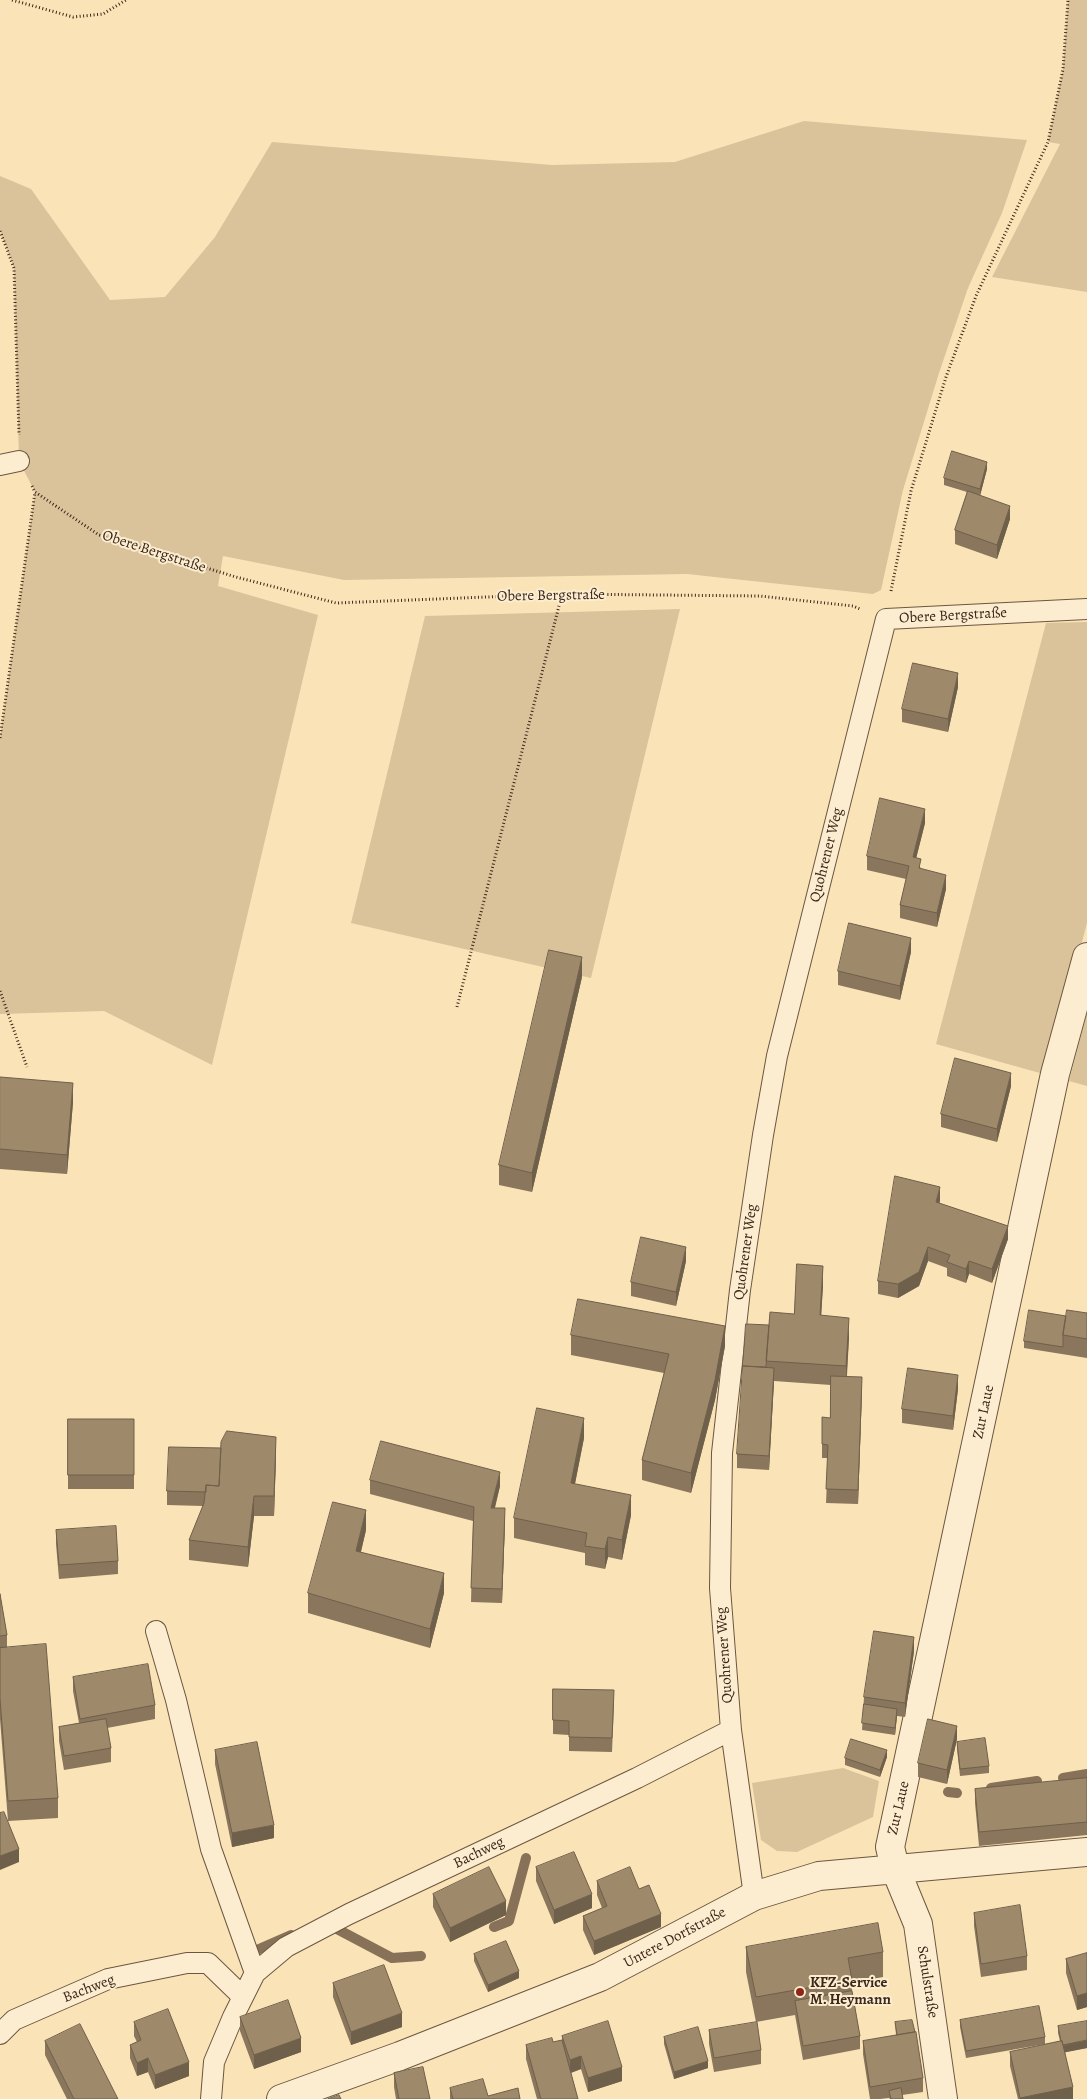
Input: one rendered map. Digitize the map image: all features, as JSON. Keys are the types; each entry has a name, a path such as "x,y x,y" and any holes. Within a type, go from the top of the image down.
{"street":[{"name":"Zur Laue","path":"895,1868 890,1847 1055,1074 1087,957"},
{"name":"Untere Dorfstraße","path":"281,2099 400,2056 600,1977 754,1896 819,1876 1087,1852"},
{"name":"Schulstraße","path":"895,1868 918,1924 943,2099"}],"lane":[{"name":"Obere Bergstraße","path":"886,619 1087,609"},
{"name":"Quohrener Weg","path":"754,1896 731,1730 720,1588 722,1453 740,1290 777,1056 886,619"},
{"path":"156,1631 176,1700 211,1849 255,1973"},
{"name":"Bachweg","path":"211,2099 214,2062 243,1997 255,1973 286,1947 349,1914 637,1778 731,1730"},
{"name":"Bachweg","path":"0,2034 14,2020 108,1979 188,1963 208,1963 243,1997"}],"path":[{"path":"12,0 73,17 103,14 126,0"},
{"path":"886,619 912,490 946,377 976,296 1048,142 1064,68 1068,0"},
{"path":"0,231 14,268 10,463"},
{"name":"Obere Bergstraße","path":"0,738 35,492 99,536 236,577 336,603 562,594 760,596 853,606 886,619"},
{"path":"457,1007 562,594"},
{"path":"0,990 27,1068"}],"shaded area":[{"path":"1068,0 1087,0 1087,292 992,277 1060,144 1048,142 1063,69"},
{"path":"804,121 1027,140 1002,213 968,288 939,373 903,490 881,590 873,594 687,574 344,580 223,556 218,586 318,615 212,1065 104,1011 0,1014 0,738 35,492 19,461 14,268 0,231 0,176 31,189 110,300 165,297 215,237 272,142 552,165 675,162"},
{"path":"680,609 591,978 351,923 425,616"},
{"path":"1087,622 1087,923 1047,1075 936,1044 1046,623"},
{"path":"1087,1013 1087,1086 1069,1081"},
{"path":"843,1768 879,1781 873,1817 797,1852 777,1851 761,1840 752,1783"}],"building":[{"path":"952,451 987,462 980,489 944,478"},
{"path":"968,491 1010,506 997,545 955,530"},
{"path":"913,663 958,673 948,719 902,709"},
{"path":"880,798 925,809 913,857 921,859 919,868 946,875 937,913 900,905 909,866 867,856"},
{"path":"849,923 911,938 900,986 838,971"},
{"path":"549,950 582,957 532,1173 499,1165"},
{"path":"955,1058 1011,1073 997,1129 941,1114"},
{"path":"0,1077 73,1083 67,1155 0,1149"},
{"path":"895,1176 940,1187 936,1202 1008,1226 992,1269 969,1261 966,1269 947,1262 950,1255 928,1247 919,1272 898,1284 878,1281"},
{"path":"641,1237 686,1247 676,1292 631,1282"},
{"path":"797,1264 823,1266 820,1315 849,1318 846,1366 766,1361 770,1312 794,1314"},
{"path":"578,1299 725,1326 715,1380 691,1473 642,1460 669,1354 571,1335"},
{"path":"1029,1310 1066,1316 1063,1347 1024,1341"},
{"path":"1067,1310 1087,1313 1087,1339 1063,1335"},
{"path":"746,1324 769,1325 766,1367 743,1366"},
{"path":"743,1366 774,1368 769,1456 737,1454"},
{"path":"908,1368 958,1375 953,1416 902,1409"},
{"path":"831,1376 862,1377 858,1490 826,1489 828,1445 822,1444 822,1417 830,1418"},
{"path":"537,1408 584,1418 571,1483 631,1495 622,1540 608,1537 605,1549 585,1546 587,1533 514,1518"},
{"path":"68,1419 134,1419 134,1475 68,1475"},
{"path":"227,1431 276,1437 274,1496 254,1496 248,1547 189,1540 204,1503 206,1485 219,1486 221,1442"},
{"path":"381,1441 500,1472 491,1508 505,1508 502,1589 471,1588 474,1507 370,1480"},
{"path":"169,1447 221,1448 219,1486 206,1485 206,1492 167,1491"},
{"path":"333,1502 366,1510 356,1551 444,1573 430,1629 308,1593"},
{"path":"116,1526 118,1561 59,1565 56,1530"},
{"path":"0,1594 7,1635 0,1636"},
{"path":"874,1631 914,1637 905,1703 864,1697"},
{"path":"46,1644 58,1798 8,1801 0,1699 0,1648"},
{"path":"148,1664 155,1705 80,1719 73,1677"},
{"path":"553,1689 614,1690 612,1738 569,1737 569,1721 553,1720"},
{"path":"864,1704 897,1709 895,1728 862,1723"},
{"path":"106,1719 111,1748 64,1756 59,1727"},
{"path":"928,1719 957,1726 947,1770 918,1763"},
{"path":"985,1738 989,1766 960,1769 957,1742"},
{"path":"851,1739 887,1750 880,1770 845,1758"},
{"path":"257,1742 274,1825 232,1833 215,1750"},
{"path":"1087,1778 1087,1822 979,1832 975,1789"},
{"path":"4,1812 19,1849 0,1856 0,1813"},
{"path":"574,1852 592,1894 554,1910 536,1867"},
{"path":"489,1867 506,1901 450,1928 433,1894"},
{"path":"630,1867 639,1889 649,1885 661,1914 594,1941 583,1916 607,1906 597,1881"},
{"path":"1020,1905 1027,1956 981,1964 974,1913"},
{"path":"878,1923 883,1952 848,1958 852,1980 756,1997 746,1947"},
{"path":"506,1941 519,1971 488,1985 474,1954"},
{"path":"1087,1953 1087,1993 1077,1996 1066,1959"},
{"path":"384,1965 402,2013 351,2032 333,1983"},
{"path":"852,1991 860,2036 803,2046 795,2001"},
{"path":"288,2000 301,2038 254,2055 240,2017"},
{"path":"1039,2006 1045,2037 966,2051 960,2020"},
{"path":"168,2009 189,2062 155,2075 148,2058 137,2063 130,2045 141,2040 134,2022"},
{"path":"912,2020 915,2032 897,2035 895,2022"},
{"path":"608,2021 622,2067 588,2078 581,2056 570,2060 562,2036"},
{"path":"1087,2021 1087,2040 1063,2045 1058,2026"},
{"path":"757,2022 761,2050 714,2058 709,2030"},
{"path":"80,2024 118,2099 74,2099 45,2041"},
{"path":"698,2027 708,2061 674,2072 664,2037"},
{"path":"916,2032 923,2078 870,2087 863,2041"},
{"path":"552,2038 553,2042 562,2040 578,2099 541,2099 526,2045"},
{"path":"1062,2041 1073,2087 1020,2098 1010,2052"},
{"path":"423,2067 430,2099 399,2099 394,2073"},
{"path":"483,2079 488,2096 518,2088 520,2099 453,2099 450,2088"},
{"path":"901,2088 903,2099 891,2099 889,2091"},
{"path":"339,2095 341,2099 328,2099"}],"waterway":[{"path":"1063,1778 1087,1774"},
{"path":"991,1788 1037,1781"},
{"path":"948,1792 957,1793"},
{"path":"494,1927 509,1921 526,1858"},
{"path":"337,1929 392,1958 421,1956"},
{"path":"259,1949 291,1935"}],"place":[{"name":"KFZ-Service M. Heymann","path":"800,1992"}]}
